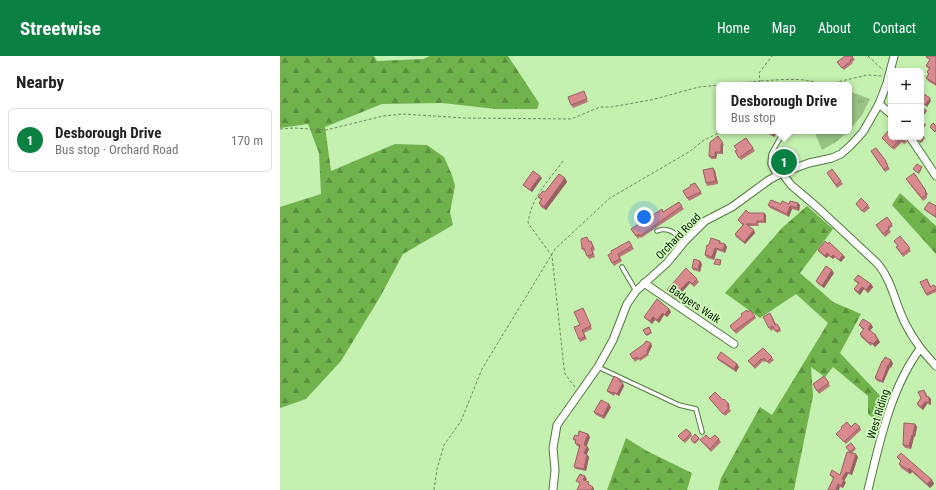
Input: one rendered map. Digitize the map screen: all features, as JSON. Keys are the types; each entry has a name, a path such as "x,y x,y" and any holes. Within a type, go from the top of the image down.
{"street":[{"name":"Orchard Road","path":"892,68 894,56"},
{"name":"Orchard Road","path":"553,490 555,470 553,448 557,425 598,367 613,340 627,304 636,291 667,263 685,241 705,221 732,207 779,174 841,154 863,132 879,104 888,83"},
{"path":"879,104 888,112"},
{"path":"912,140 936,176"},
{"path":"779,174 878,264 889,280 905,323 920,349 936,366"},
{"name":"Badgers Walk","path":"644,283 734,344"},
{"name":"West Riding","path":"868,490 881,439 898,386 904,373 920,349"}],"lane":[{"path":"779,174 770,164 771,154 782,134"},
{"path":"657,231 662,229 670,230 685,241"},
{"path":"622,267 636,291"},
{"path":"598,367 679,405 696,409 702,432"}],"path":[{"path":"760,81 759,73 772,56"},
{"path":"868,56 888,80"},
{"path":"837,82 867,75 888,81"},
{"path":"750,82 789,79 816,82"},
{"path":"280,129 300,128 326,130 383,116 403,114 476,119 571,119 600,107 651,100 699,87 716,85"},
{"path":"434,490 437,469 444,445 461,421 482,369 555,249 610,198 689,152 704,140 716,134"},
{"path":"563,161 537,195 529,215 528,223 552,256 564,368 566,374 580,394"}],"green space":[{"path":"280,56 374,56 377,61 423,59 430,56 508,56 539,103 537,109 496,109 442,103 382,104 325,127 331,171 395,144 427,145 444,157 455,186 450,212 453,225 403,254 380,297 341,361 306,399 280,408 280,207 321,194 319,153 308,124 280,128"},
{"path":"852,92 870,99 862,115 852,127"},
{"path":"815,134 845,134 836,142 822,150"},
{"path":"900,193 936,226 936,254 892,205"},
{"path":"807,206 833,229 800,273 833,302 861,314 840,353 887,403 879,423 868,414 868,396 833,367 825,377 811,367 813,396 794,490 718,490 721,478 760,407 772,415 828,323 796,294 760,318 725,293 782,228"},
{"path":"626,438 647,451 692,473 687,490 607,490"}],"building":[{"path":"845,56 852,56 853,58 842,68 837,62"},
{"path":"936,56 936,84 926,78 929,74 927,72 930,68 926,66 930,59 926,57"},
{"path":"584,91 587,99 571,105 568,97"},
{"path":"924,94 930,98 925,105 924,104"},
{"path":"933,123 936,126 935,132 930,127"},
{"path":"888,131 888,140 899,140 892,148 882,138"},
{"path":"718,136 723,143 721,144 721,152 715,152 715,157 709,156 710,142"},
{"path":"746,138 753,148 739,158 735,151 737,150 734,146"},
{"path":"876,148 888,166 884,170 871,151"},
{"path":"917,164 922,167 918,173 913,169"},
{"path":"713,168 716,181 706,183 703,170"},
{"path":"832,169 841,181 836,185 827,173"},
{"path":"533,171 540,176 530,190 523,185"},
{"path":"914,173 926,191 926,195 922,198 906,179"},
{"path":"559,174 565,178 544,207 539,203 542,199 538,197 543,191 545,192"},
{"path":"695,183 701,192 687,198 683,191"},
{"path":"861,198 868,205 862,211 856,204"},
{"path":"771,200 781,204 782,201 789,204 790,201 798,203 797,208 790,206 787,214 768,205"},
{"path":"679,202 682,206 640,236 639,234 636,236 631,229 662,209 663,212"},
{"path":"929,202 936,206 936,217 924,209"},
{"path":"746,210 749,213 764,213 764,221 757,221 757,224 746,224 754,230 744,242 735,234 744,224 738,220"},
{"path":"887,217 892,224 883,234 876,225"},
{"path":"900,236 910,248 902,254 896,247 898,246 894,241"},
{"path":"587,237 589,242 591,241 593,254 587,256 584,248 582,249 581,239"},
{"path":"711,238 720,241 719,243 725,244 723,250 715,248 712,257 705,255 707,245 709,245"},
{"path":"629,241 632,246 618,254 620,259 612,263 608,255 612,253 611,251"},
{"path":"825,241 828,244 829,242 843,255 839,260 833,255 831,257 827,253 825,256 818,250"},
{"path":"694,259 700,261 698,269 692,268"},
{"path":"716,259 721,260 720,265 714,264"},
{"path":"826,266 832,270 822,286 816,281"},
{"path":"686,268 697,279 692,284 689,281 674,296 667,290"},
{"path":"858,275 871,284 866,290 862,287 858,292 854,289 859,283 854,280"},
{"path":"927,279 930,287 934,285 936,289 926,294 920,282"},
{"path":"657,299 669,309 665,315 663,313 657,320 653,317 650,321 644,317"},
{"path":"583,308 591,326 582,330 585,337 579,339 574,327 580,325 574,312"},
{"path":"747,310 748,312 750,310 755,316 734,331 730,326"},
{"path":"770,313 775,325 777,324 780,329 775,331 773,326 769,328 763,317"},
{"path":"863,319 871,324 868,329 876,335 875,336 878,339 873,344 870,342 869,343 860,334 864,329 859,325"},
{"path":"649,327 651,332 646,335 643,330"},
{"path":"646,341 651,343 647,351 648,353 639,359 637,357 633,359 630,354"},
{"path":"763,348 772,357 767,362 764,358 762,360 761,359 754,366 748,361"},
{"path":"721,352 737,364 734,369 717,358"},
{"path":"885,357 891,360 882,381 875,378"},
{"path":"614,376 620,379 619,381 623,383 617,394 607,391"},
{"path":"824,376 829,383 817,391 813,384"},
{"path":"924,390 926,396 929,397 929,402 925,402 921,407 917,404 921,398 918,392"},
{"path":"715,392 729,404 727,405 729,408 723,414 709,398"},
{"path":"601,400 609,404 603,416 594,412"},
{"path":"847,422 851,427 855,423 860,427 844,442 836,434"},
{"path":"904,423 915,424 909,446 903,445"},
{"path":"686,429 691,433 683,441 678,436"},
{"path":"579,431 588,434 584,445 587,446 584,453 587,455 584,469 574,467 580,445 575,443 576,440 573,439 575,435 578,436"},
{"path":"695,434 699,438 694,443 691,439"},
{"path":"706,435 710,439 715,435 719,439 710,449 700,440"},
{"path":"851,443 855,448 850,452 846,447"},
{"path":"847,452 856,454 850,473 846,472 842,479 844,480 841,486 838,484 836,490 828,490 834,477 830,475 832,470 840,475"},
{"path":"901,453 932,480 927,484 909,468 908,470 899,464 901,461 897,457"},
{"path":"580,474 585,476 583,480 589,482 588,484 593,487 591,490 577,490 580,483 576,481"}],"place":[{"name":"Desborough Drive","path":"784,162"}]}
